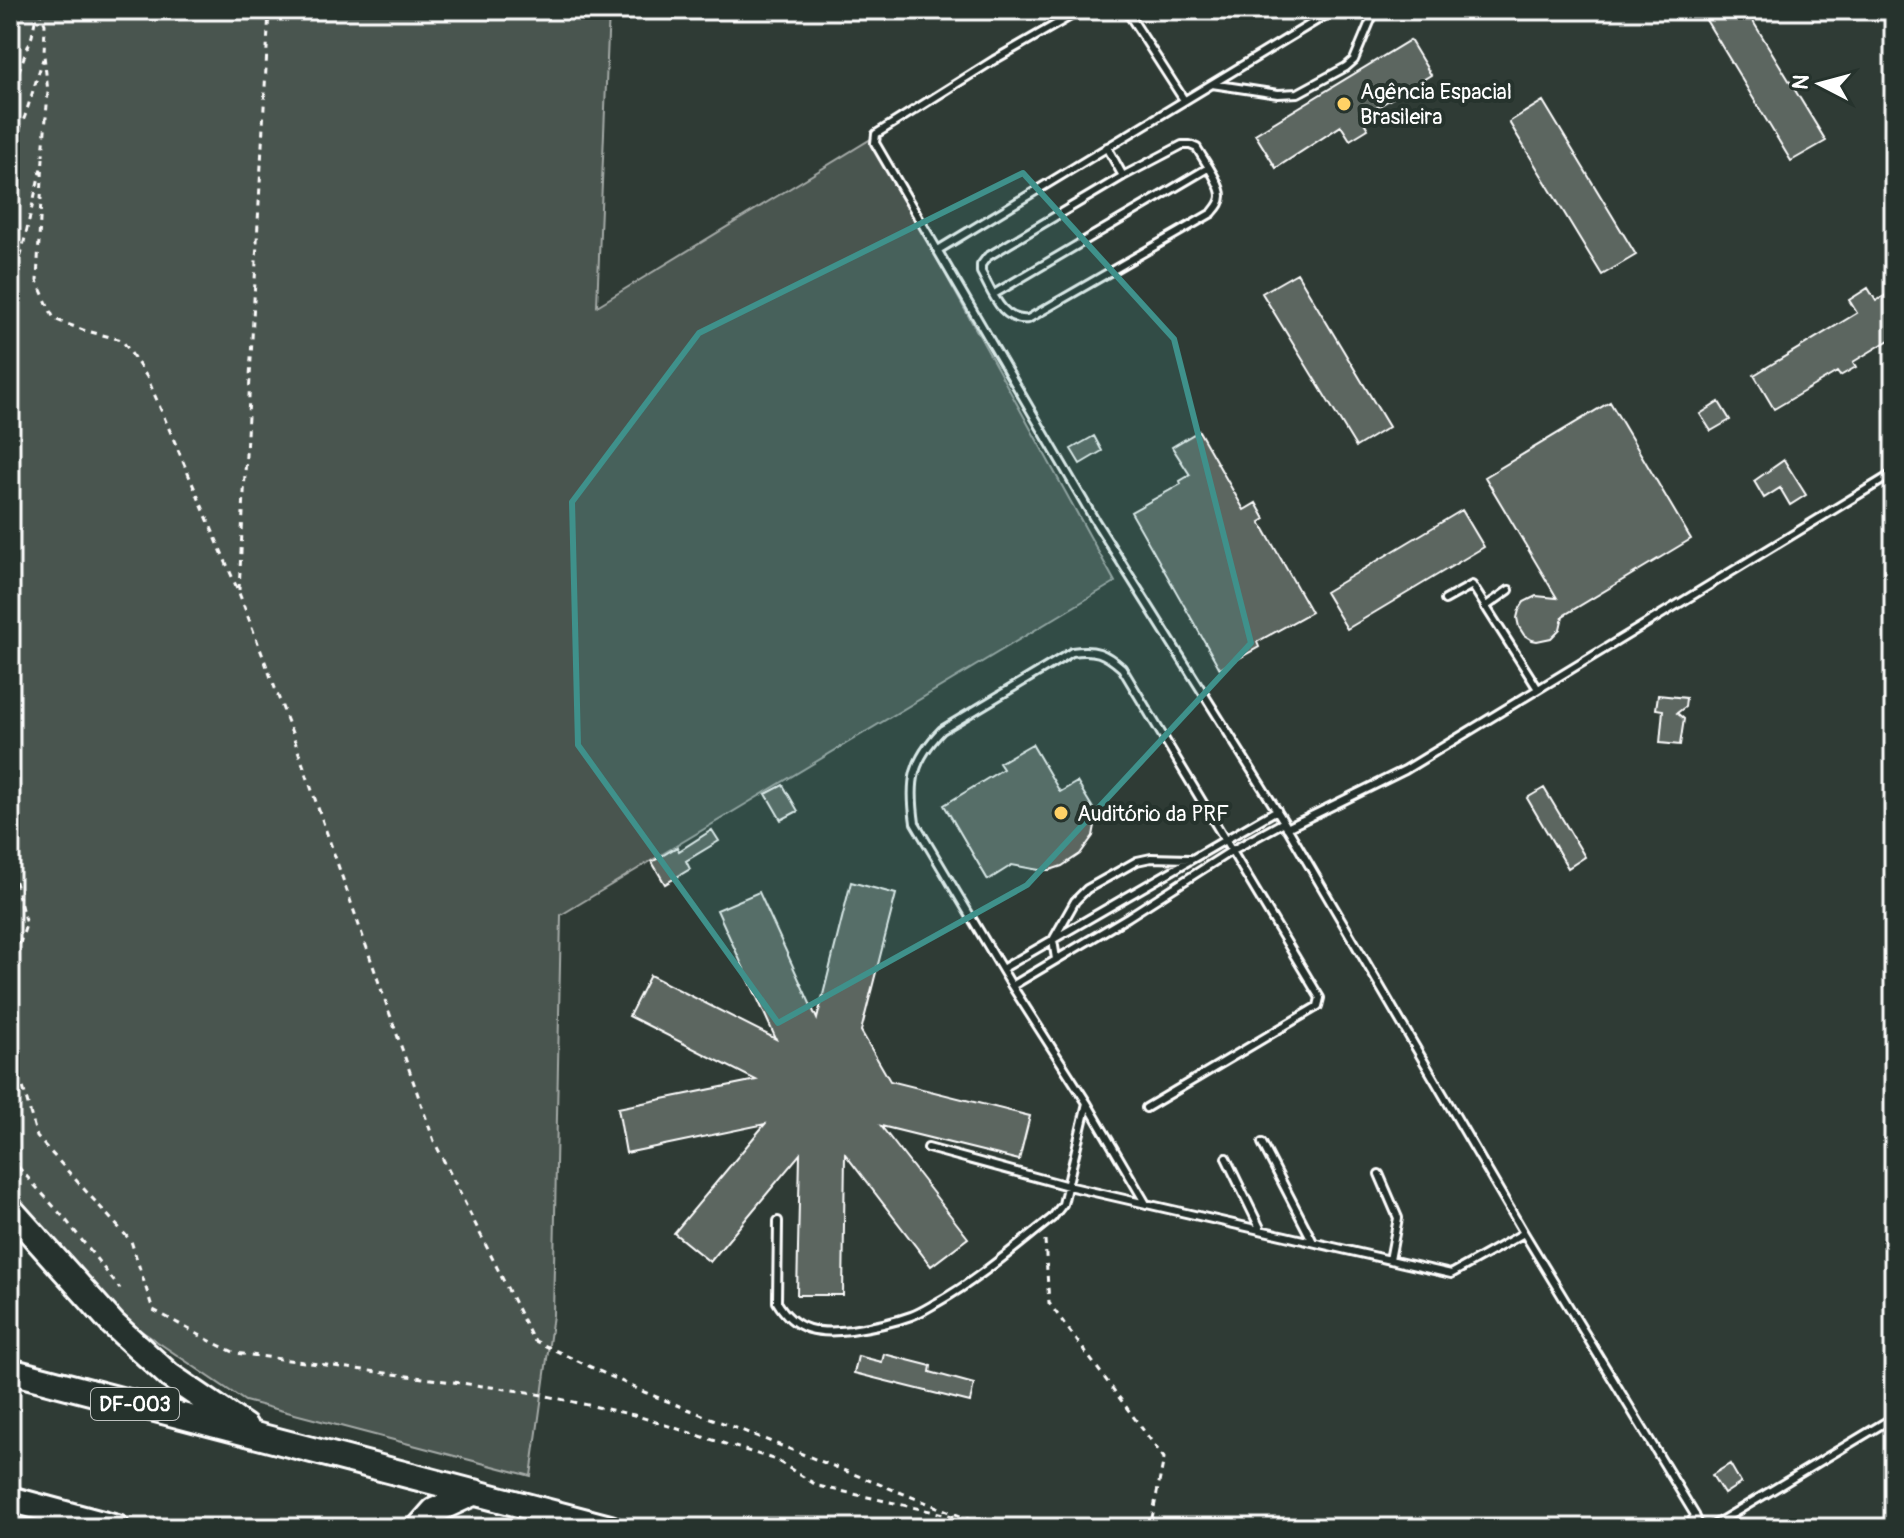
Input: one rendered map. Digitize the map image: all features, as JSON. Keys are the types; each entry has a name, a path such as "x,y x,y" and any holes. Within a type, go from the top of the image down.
{"highway":[{"path":"10,1209 113,1324 170,1376 260,1437"},
{"name":"DF-003","path":"10,1371 610,1528"},
{"path":"419,1528 434,1511 475,1492"},
{"path":"10,1499 117,1528"}],"lane":[{"path":"1081,10 994,60 875,137 875,143 1094,519 1277,810 1700,1528"},
{"path":"1126,10 1184,100"},
{"path":"938,250 1334,10"},
{"path":"1212,84 1278,94 1298,93 1354,60 1375,10"},
{"path":"1182,145 1197,148 1208,168 1220,188 1221,196 1212,213 1028,319 1018,320 1002,309 981,272 981,265 987,257 1123,176 1182,145"},
{"path":"1107,147 1123,176"},
{"path":"994,294 1208,168"},
{"path":"1012,986 1231,851 1405,770 1894,473"},
{"path":"1445,600 1472,585 1538,689"},
{"path":"1485,607 1509,590"},
{"path":"1146,1108 1286,1026 1320,1002 1318,993 1122,668 1107,655 1088,650 1072,652 942,730 925,747 915,769 912,798 915,823 1146,1204"},
{"path":"1002,969 1277,810"},
{"path":"1056,959 1053,940 1075,901 1087,889 1137,861 1151,858 1190,859"},
{"path":"778,1221 777,1302 798,1326 814,1331 839,1331 876,1326 913,1316 964,1288 1052,1218 1063,1204 1087,1103"},
{"path":"1262,1143 1313,1242"},
{"path":"928,1148 1068,1186 1451,1274 1524,1233"},
{"path":"1226,1158 1261,1230"},
{"path":"1379,1174 1398,1218 1390,1260"},
{"path":"1709,1528 1894,1417"},
{"path":"1688,1528 1695,1515"}],"path":[{"path":"38,10 45,24 48,92 37,281 54,319 122,340 147,377 239,593 292,733 434,1141 533,1340 644,1392 987,1528"},
{"path":"10,94 32,36 38,10"},
{"path":"239,593 269,10"},
{"path":"10,31 18,33 10,65"},
{"path":"10,153 44,55"},
{"path":"10,303 43,158"},
{"path":"10,870 26,925 10,973"},
{"path":"10,1068 23,1087 37,1137 131,1241 153,1310 210,1342 236,1353 528,1392 634,1415 776,1460 818,1486 968,1519"},
{"path":"10,1158 66,1220 120,1289"},
{"path":"1044,1224 1049,1303 1164,1458 1150,1528"},
{"path":"968,1519 971,1528"}],"highlighted area":[{"path":"1023,173 1174,339 1251,643 1027,885 778,1023 578,745 572,502 699,333"}],"shaded area":[{"path":"11,10 609,10 597,306 871,139 1115,582 561,915 553,1315 531,1476 245,1401 122,1318 10,1191"}],"building":[{"path":"1700,10 1746,10 1826,141 1791,161"},
{"name":"Agência Espacial Brasileira","path":"1410,40 1431,75 1361,117 1368,129 1350,140 1341,126 1276,168 1255,134"},
{"path":"1543,101 1636,255 1602,275 1509,122"},
{"path":"1297,273 1389,427 1356,447 1262,293"},
{"path":"1868,288 1876,301 1894,290 1894,337 1853,362 1856,367 1840,376 1837,372 1774,409 1754,375 1857,313 1849,300"},
{"path":"1610,402 1691,539 1563,616 1560,629 1551,638 1532,640 1519,627 1519,610 1524,602 1536,596 1557,598 1485,477"},
{"path":"1719,402 1730,420 1711,431 1700,414"},
{"path":"1199,431 1244,510 1256,503 1265,519 1260,522 1311,612 1257,642 1259,647 1220,669 1131,512 1181,484 1180,481 1190,475 1172,447"},
{"path":"1094,436 1102,451 1080,464 1071,449"},
{"path":"1784,460 1806,495 1790,505 1780,488 1764,498 1754,481"},
{"path":"1462,510 1484,547 1347,629 1325,592"},
{"path":"1658,695 1686,698 1685,707 1677,713 1684,719 1680,745 1660,743 1663,710 1656,709"},
{"name":"Auditório da PRF","path":"1032,744 1060,792 1077,782 1097,815 1093,836 1080,854 1062,866 1039,870 1012,865 988,880 944,805 1003,769 999,763"},
{"path":"783,785 798,811 781,820 766,794"},
{"path":"1544,788 1585,857 1568,868 1527,798"},
{"path":"712,830 719,841 686,861 690,869 665,884 652,862 677,847 679,851"},
{"path":"851,882 896,894 861,1031 890,1081 1030,1116 1019,1160 881,1126 968,1238 931,1266 845,1154 843,1295 797,1295 800,1154 710,1262 674,1233 765,1124 626,1153 618,1108 756,1080 629,1016 650,975 776,1039 717,910 759,892 817,1019"},
{"path":"884,1354 931,1366 930,1372 974,1384 970,1402 854,1373 858,1356 882,1362"},
{"path":"1730,1464 1741,1483 1724,1494 1712,1475"}],"place":[{"name":"Agência Espacial Brasileira","path":"1344,104"},
{"name":"Auditório da PRF","path":"1061,813"}]}
